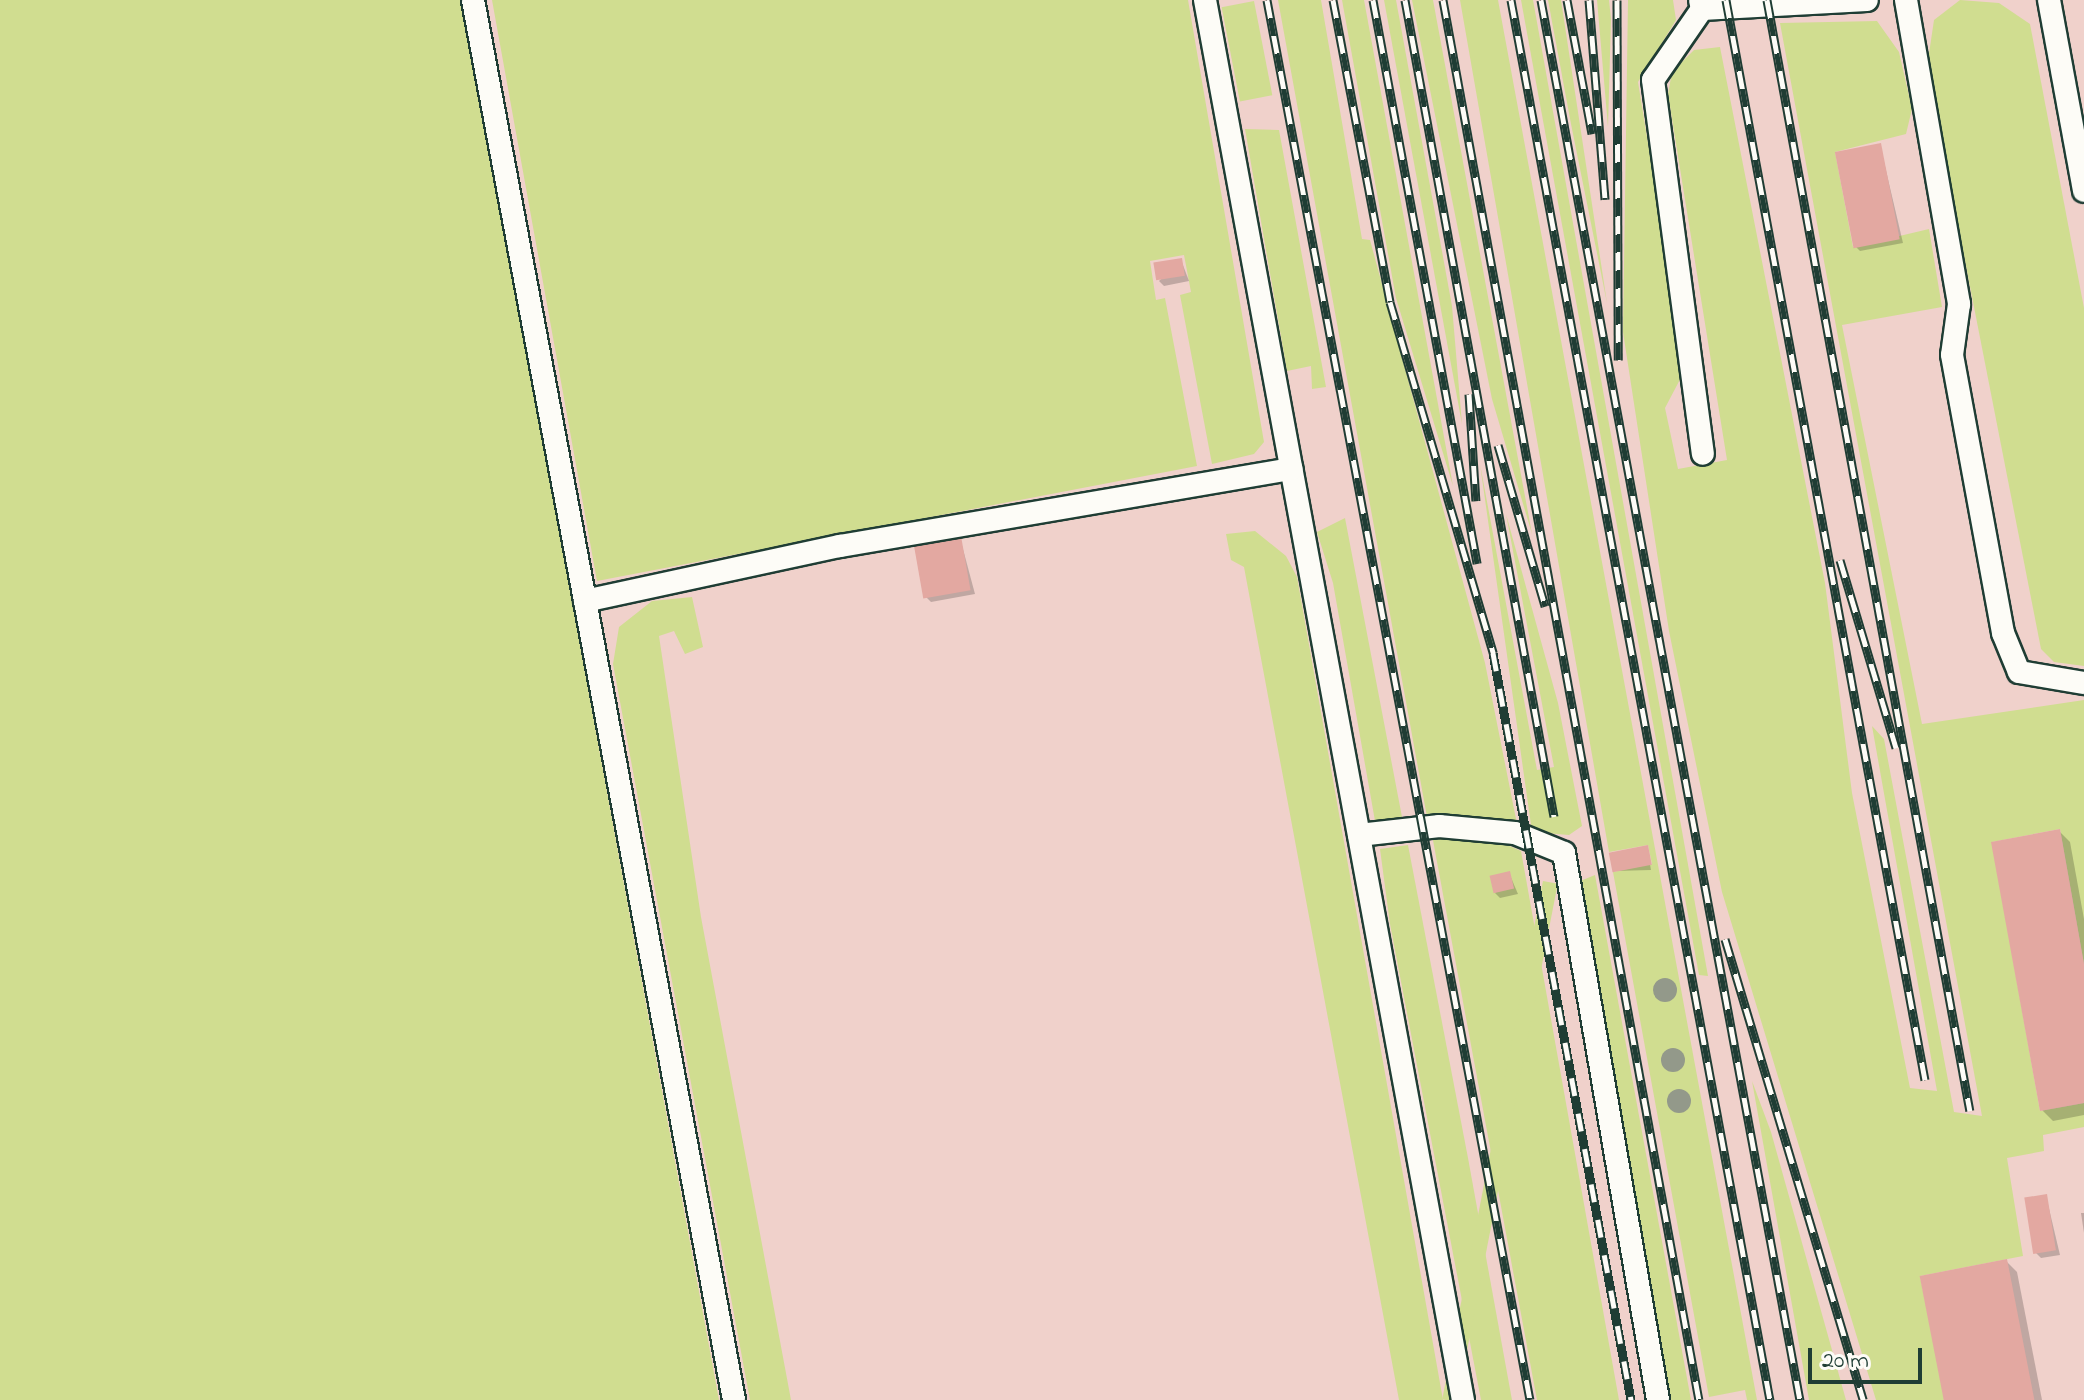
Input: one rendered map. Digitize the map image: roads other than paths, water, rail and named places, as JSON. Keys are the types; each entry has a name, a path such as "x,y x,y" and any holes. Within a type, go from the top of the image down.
{"lane":[{"path":"473,0 734,1400"},
{"path":"1205,0 1463,1400"},
{"path":"1703,454 1653,80 1701,4 1867,0"},
{"path":"1906,0 1959,304 1952,355 2003,633 2019,672 2084,683"},
{"path":"2049,0 2084,191"},
{"path":"585,601 840,546 1291,469"},
{"path":"1359,835 1454,827 1515,833 1564,853 1658,1400"}],"railway":[{"path":"1267,0 1530,1400"},
{"path":"1333,0 1390,302 1493,653 1631,1400"},
{"path":"1373,0 1477,563"},
{"path":"1405,0 1554,817"},
{"path":"1443,0 1699,1400"},
{"path":"1511,0 1770,1400"},
{"path":"1541,0 1800,1400"},
{"path":"1567,0 1592,134"},
{"path":"1589,0 1605,199"},
{"path":"1617,0 1618,360"},
{"path":"1726,0 1925,1080"},
{"path":"1767,0 1970,1111"},
{"path":"1469,394 1476,501"},
{"path":"1498,445 1545,606"},
{"path":"1840,560 1896,748"},
{"path":"1725,939 1863,1400"}]}
